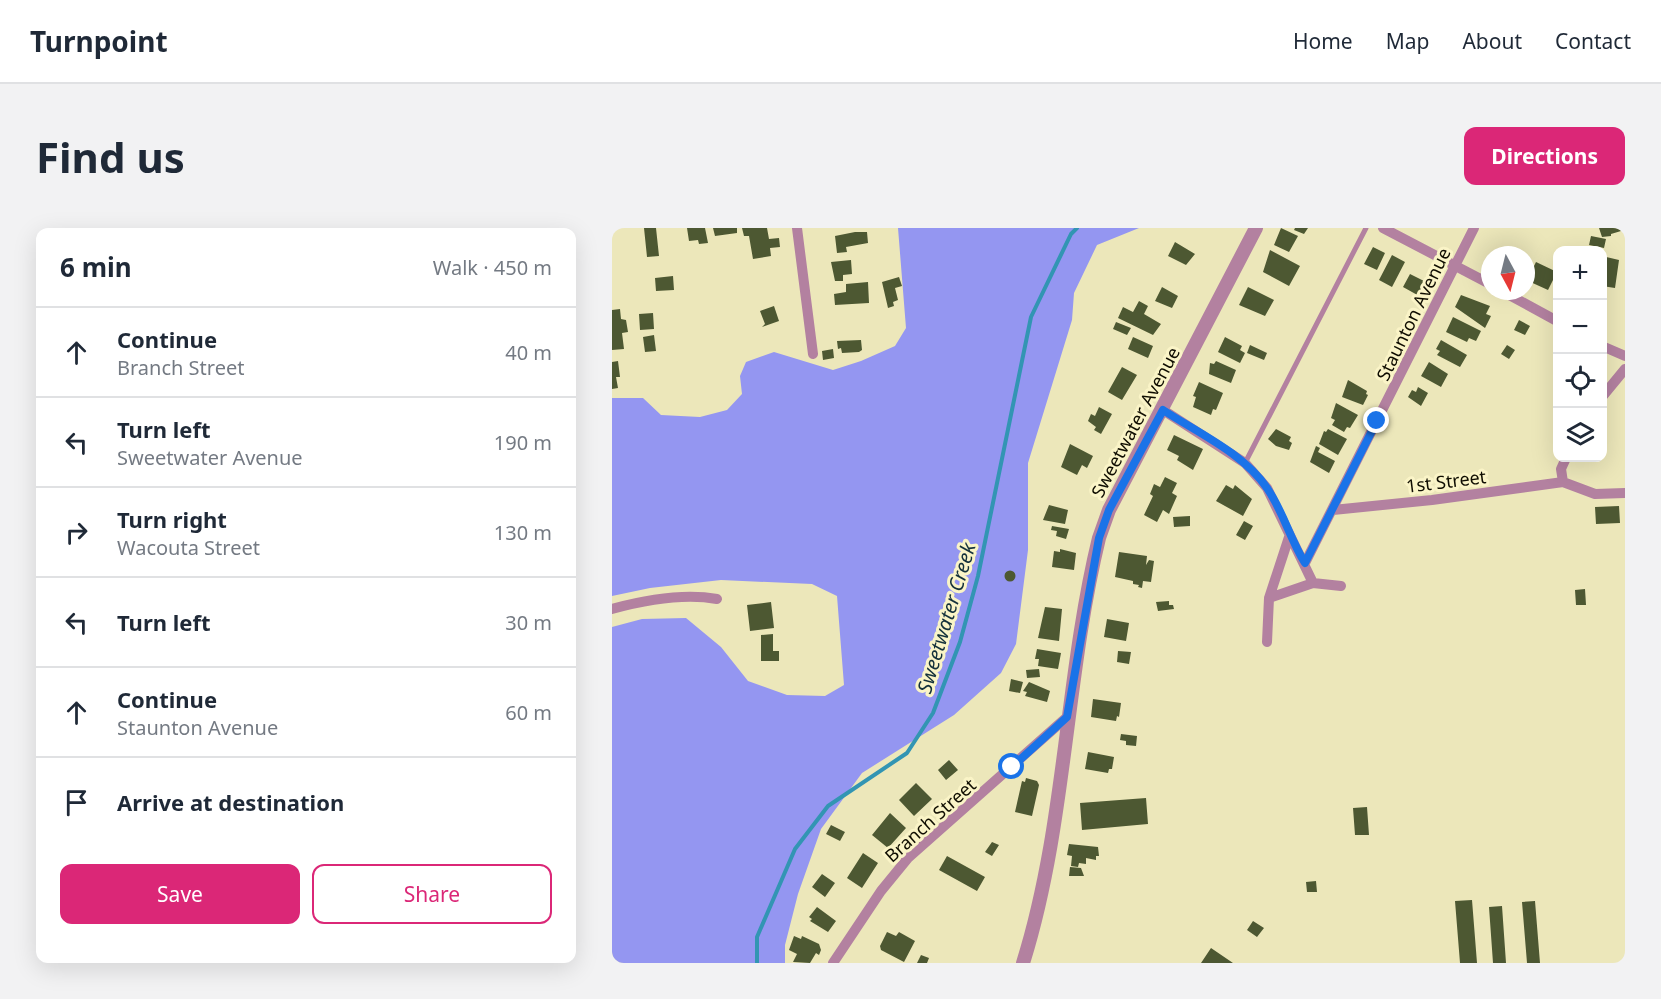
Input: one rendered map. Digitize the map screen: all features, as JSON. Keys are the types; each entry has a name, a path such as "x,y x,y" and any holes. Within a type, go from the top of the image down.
{"street":[{"path":"797,228 813,354"},
{"name":"Sweetwater Avenue","path":"1023,963 1040,905 1067,717 1099,538 1109,510 1256,228"},
{"path":"1383,228 1481,279"},
{"name":"Staunton Avenue","path":"1305,563 1474,228"},
{"path":"1518,300 1553,319"},
{"path":"1607,348 1625,356"},
{"path":"1607,391 1625,369"},
{"path":"1163,410 1245,463 1267,488 1313,582"},
{"path":"1564,462 1561,469 1563,482 1595,494 1625,493"},
{"name":"1st Street","path":"1333,510 1432,500 1563,482"},
{"path":"1267,642 1269,598 1289,537"},
{"path":"1269,598 1313,582 1341,586"},
{"path":"612,609 678,597 698,596 717,599"},
{"name":"Branch Street","path":"833,963 898,869 1067,717"}],"lane":[{"path":"1245,463 1366,228"}],"shaded area":[{"path":"898,228 1139,228 1097,245 1074,293 1072,320 1028,463 1028,550 1016,644 1001,673 954,715 862,773 821,829 798,894 785,945 785,963 612,963 612,627 642,619 686,618 721,647 748,681 787,695 825,696 844,685 837,596 812,584 721,580 650,588 612,596 612,398 643,398 661,415 700,417 727,410 742,394 740,376 746,362 774,352 833,370 895,346 906,328"}],"building":[{"path":"644,228 656,228 659,256 647,257"},
{"path":"687,228 705,228 708,243 699,244 698,240 689,241"},
{"path":"713,228 737,228 737,233 715,236"},
{"path":"742,228 767,228 769,239 779,238 780,247 770,248 771,256 753,259 749,236 744,236"},
{"path":"1281,228 1298,236 1289,252 1274,245"},
{"path":"1295,228 1308,228 1304,234 1294,230"},
{"path":"1599,228 1621,228 1621,231 1602,237"},
{"path":"867,232 868,243 846,247 847,252 837,253 835,236"},
{"path":"1591,236 1606,239 1604,246 1589,245"},
{"path":"1175,242 1195,254 1186,265 1168,256"},
{"path":"1373,247 1385,253 1377,270 1364,264"},
{"path":"1270,250 1300,266 1289,286 1263,272"},
{"path":"1392,255 1405,262 1392,287 1379,280"},
{"path":"1607,257 1619,260 1615,288 1607,287"},
{"path":"851,260 852,274 843,275 843,281 835,281 831,262"},
{"path":"1536,262 1553,270 1553,280 1548,290 1535,284"},
{"path":"1410,274 1428,283 1421,297 1403,287"},
{"path":"673,276 674,290 656,291 655,278"},
{"path":"899,277 902,286 895,288 898,300 893,302 894,306 888,308 882,282"},
{"path":"868,282 869,303 835,305 834,294 846,292 846,284"},
{"path":"1162,287 1178,296 1172,308 1155,301"},
{"path":"1248,287 1274,300 1265,316 1239,305"},
{"path":"1461,295 1490,306 1486,314 1491,316 1485,328 1455,307"},
{"path":"1139,301 1148,306 1144,314 1161,324 1153,335 1118,318 1123,307 1133,312"},
{"path":"774,306 779,321 762,327 765,324 760,311"},
{"path":"620,309 621,319 626,320 628,332 622,333 624,349 612,350 612,310"},
{"path":"653,313 654,329 640,330 639,314"},
{"path":"1453,317 1481,331 1476,341 1469,338 1467,342 1446,332"},
{"path":"1519,320 1530,326 1525,335 1514,330"},
{"path":"1116,322 1131,328 1127,335 1113,329"},
{"path":"654,335 656,351 645,352 643,337"},
{"path":"1133,337 1153,346 1148,358 1128,349"},
{"path":"1225,337 1242,346 1240,350 1245,353 1240,363 1218,352"},
{"path":"861,340 862,350 859,352 842,353 841,348 838,349 837,341"},
{"path":"1441,340 1467,355 1460,367 1437,355 1440,351 1436,349"},
{"path":"1250,345 1267,353 1264,360 1247,353"},
{"path":"1507,345 1515,350 1509,359 1501,354"},
{"path":"833,349 834,358 823,360 822,351"},
{"path":"618,361 620,377 616,377 618,388 612,389 612,362"},
{"path":"1216,361 1236,370 1231,383 1209,374 1210,363 1214,364"},
{"path":"1429,362 1448,374 1441,387 1421,376"},
{"path":"1122,367 1137,375 1122,400 1108,392"},
{"path":"1348,380 1367,391 1368,395 1363,405 1342,397"},
{"path":"1199,382 1223,393 1216,410 1213,409 1211,415 1193,407 1196,397 1193,396"},
{"path":"1418,387 1428,393 1421,406 1408,397 1412,390 1416,392"},
{"path":"1336,403 1358,415 1350,428 1347,427 1344,432 1332,425 1335,420 1331,418"},
{"path":"1099,407 1112,414 1101,434 1094,430 1096,427 1088,421 1091,414 1095,416"},
{"path":"1276,429 1291,437 1289,441 1292,443 1289,450 1276,446 1268,439"},
{"path":"1328,429 1347,439 1338,455 1319,444 1324,431"},
{"path":"1174,435 1203,449 1193,470 1177,460 1179,456 1167,450"},
{"path":"1070,444 1093,456 1087,468 1082,465 1077,475 1061,467"},
{"path":"1316,446 1320,448 1318,452 1335,461 1329,473 1310,462"},
{"path":"1165,477 1177,483 1172,493 1177,496 1169,514 1163,510 1157,522 1144,515 1153,496 1150,494 1154,484 1160,487"},
{"path":"1226,485 1233,489 1235,485 1252,499 1243,516 1216,501"},
{"path":"1049,505 1068,510 1065,524 1043,520"},
{"path":"1619,506 1620,523 1596,524 1595,507"},
{"path":"1190,516 1190,526 1174,527 1173,517"},
{"path":"1244,521 1253,526 1245,540 1236,535"},
{"path":"1052,526 1069,529 1066,539 1056,536 1057,531 1051,530"},
{"path":"1060,549 1076,553 1074,570 1052,567 1054,551 1060,552"},
{"path":"1119,552 1147,556 1146,565 1149,560 1154,561 1151,582 1143,581 1142,588 1133,584 1133,581 1115,577"},
{"path":"1010,571 1014,572 1014,580 1010,581 1006,580 1005,576 1006,572"},
{"path":"1585,589 1586,605 1576,605 1575,590"},
{"path":"1169,601 1169,605 1173,605 1174,609 1158,611 1156,602"},
{"path":"771,602 774,628 750,631 747,605"},
{"path":"1045,607 1062,609 1059,641 1038,638"},
{"path":"1107,619 1129,623 1126,641 1104,637"},
{"path":"773,634 773,651 779,651 779,661 761,661 761,635"},
{"path":"1037,649 1061,653 1058,669 1038,666 1039,659 1035,659"},
{"path":"1118,651 1131,652 1129,664 1117,662"},
{"path":"1039,669 1040,677 1027,678 1026,670"},
{"path":"1011,679 1023,682 1020,693 1009,691"},
{"path":"1029,682 1050,691 1047,702 1025,696 1027,692 1023,691"},
{"path":"1093,699 1121,703 1119,717 1117,716 1116,721 1091,717"},
{"path":"1121,734 1137,736 1136,746 1126,745 1126,741 1120,740"},
{"path":"1088,752 1114,757 1112,769 1109,769 1108,773 1085,769"},
{"path":"949,760 958,770 946,780 938,770"},
{"path":"1026,778 1037,781 1039,785 1032,816 1015,812 1022,781 1025,782"},
{"path":"916,783 932,799 914,816 899,800"},
{"path":"1146,798 1148,824 1082,830 1080,803"},
{"path":"1367,807 1369,835 1355,835 1353,808"},
{"path":"890,813 906,828 888,848 872,835"},
{"path":"831,825 845,832 840,841 826,834"},
{"path":"992,842 999,845 992,856 985,852"},
{"path":"1069,844 1098,847 1099,856 1096,856 1096,860 1086,858 1086,864 1079,863 1078,867 1071,866 1072,856 1067,855"},
{"path":"863,853 878,863 862,888 847,878"},
{"path":"947,856 985,877 977,891 939,870"},
{"path":"1070,867 1081,868 1084,876 1069,876"},
{"path":"822,874 835,883 825,897 812,887"},
{"path":"1316,881 1317,892 1307,892 1306,882"},
{"path":"1472,900 1477,963 1460,963 1455,901"},
{"path":"1535,901 1540,963 1527,963 1522,902"},
{"path":"1502,906 1506,963 1493,963 1489,907"},
{"path":"817,907 836,921 828,932 810,921 812,919 809,917"},
{"path":"1253,921 1264,928 1257,937 1247,930"},
{"path":"887,932 896,936 899,932 915,941 904,962 881,950 880,946"},
{"path":"794,936 801,939 802,936 819,944 821,950 819,955 816,953 810,963 793,962 797,954 789,950"},
{"path":"1211,948 1233,963 1201,963"},
{"path":"921,955 929,958 927,963 917,963"}],"waterway":[{"name":"Sweetwater Creek","path":"757,963 757,937 795,849 828,806 907,753 933,713 960,642 978,576 1031,317 1071,234 1077,228"}],"route":[{"path":"1012,767 1067,717 1095,552 1103,524 1163,410 1245,463 1267,488 1280,512 1289,537 1305,563 1377,421"}]}
